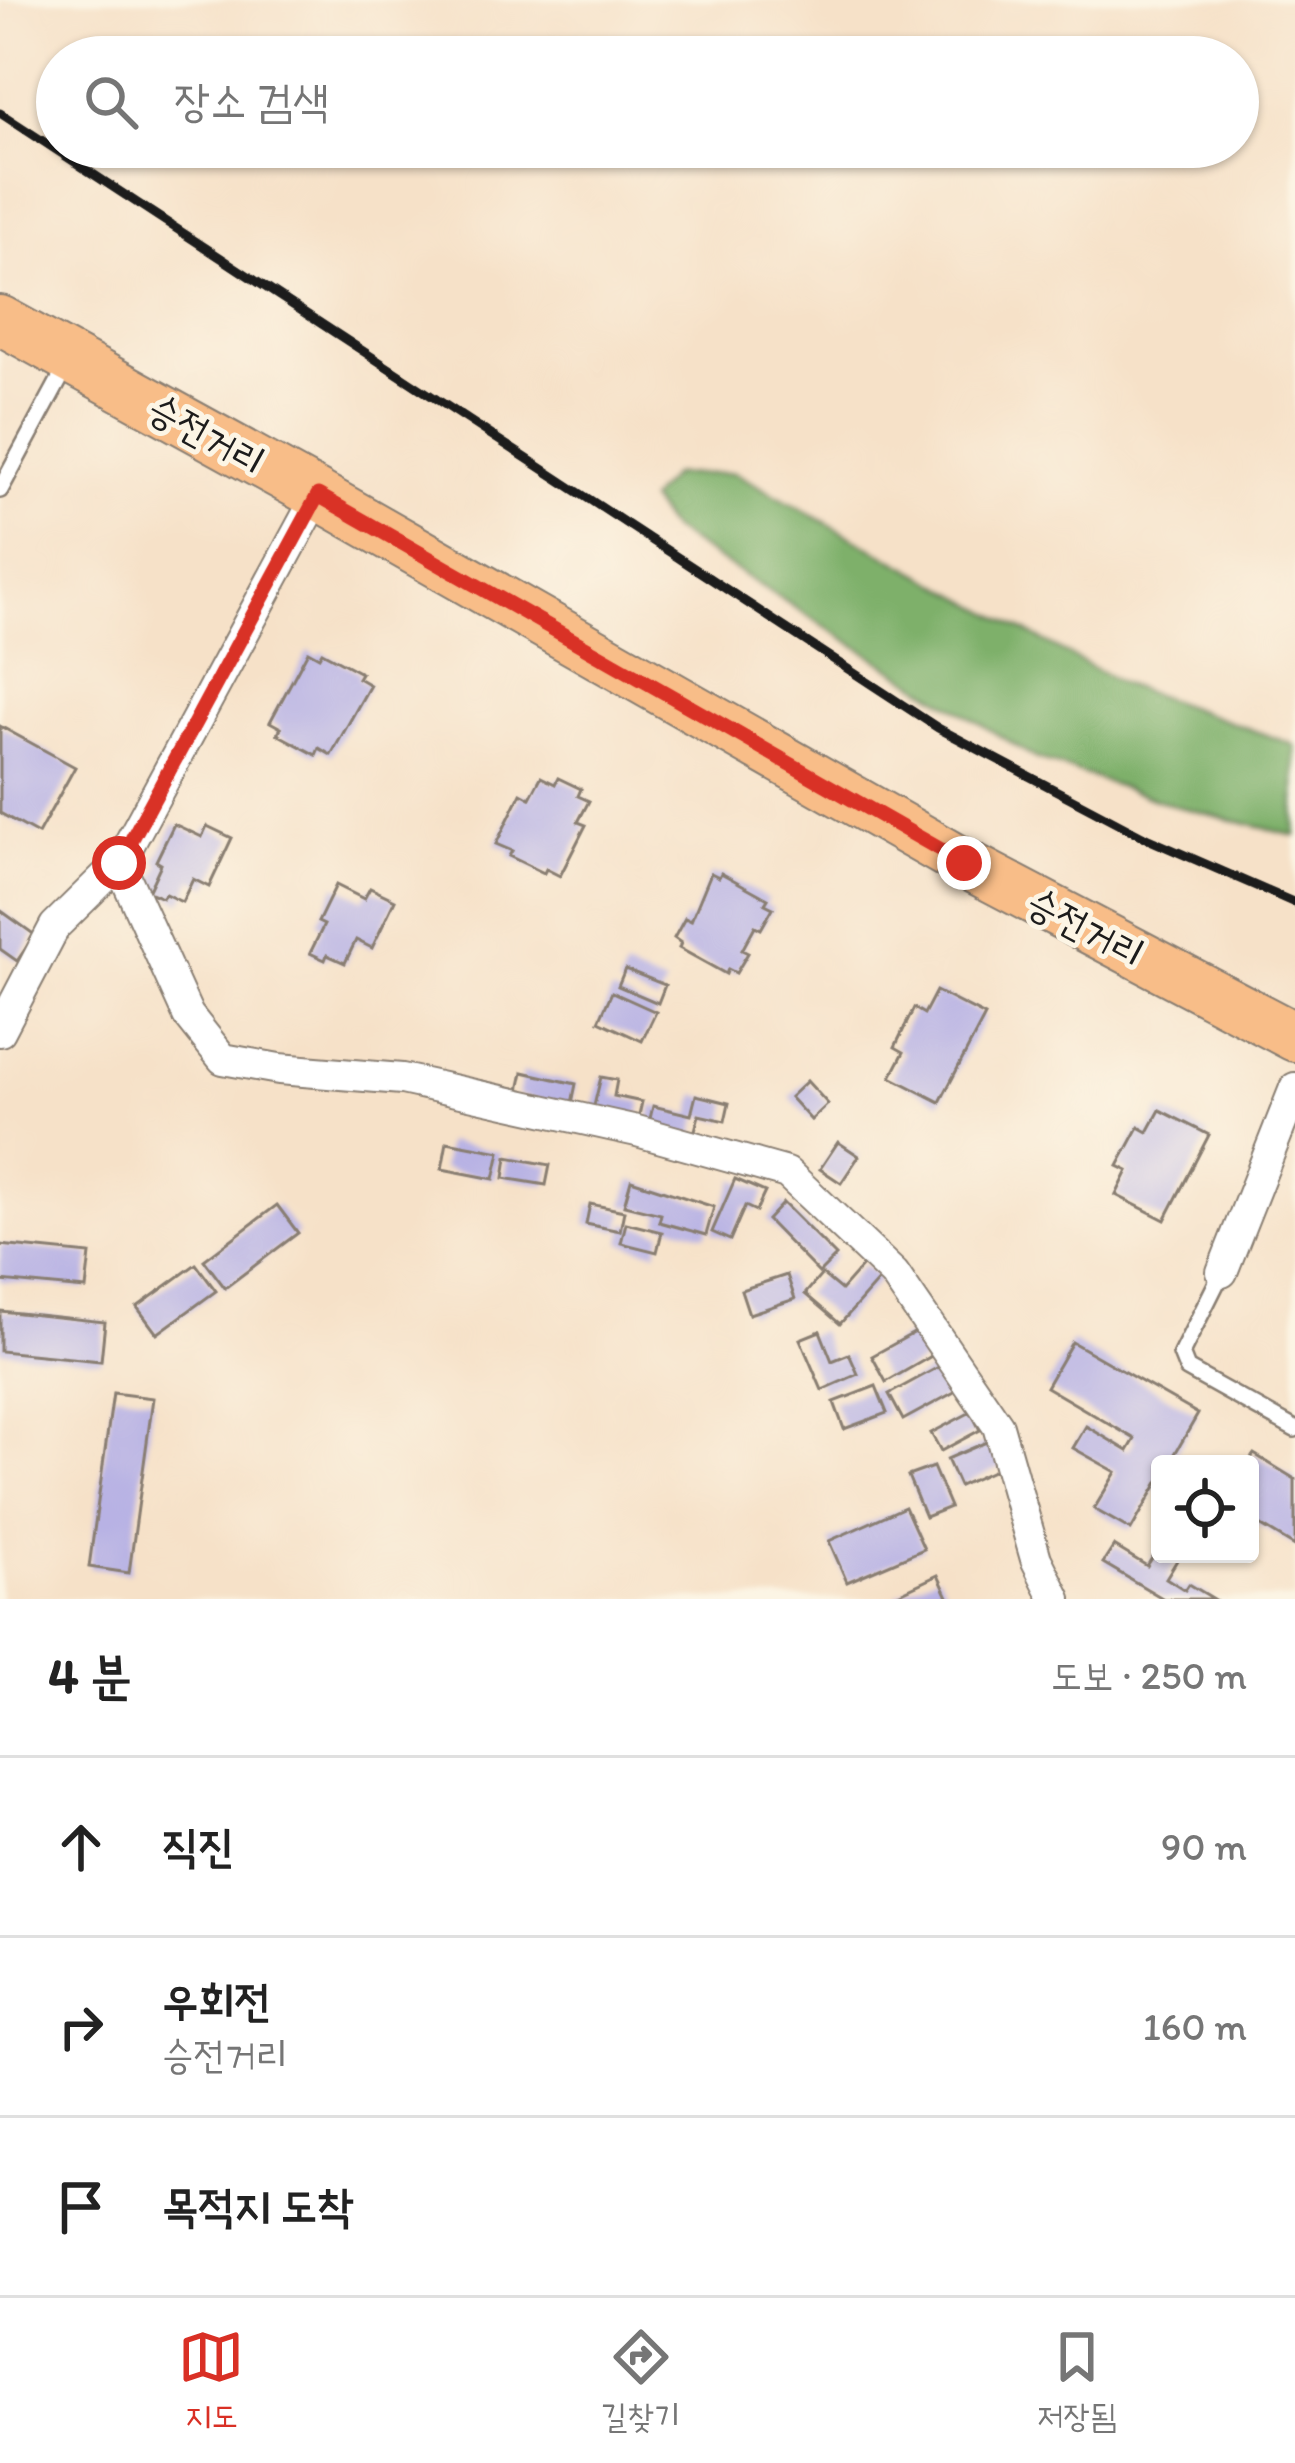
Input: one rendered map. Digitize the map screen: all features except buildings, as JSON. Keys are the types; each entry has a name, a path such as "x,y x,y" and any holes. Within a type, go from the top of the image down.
{"main road":[{"name":"승전거리","path":"0,320 964,863 1295,1037"}],"street":[{"path":"0,1031 55,926 119,863 318,495"},
{"path":"119,863 188,1015 223,1058 279,1069 402,1079 637,1131 787,1172 895,1274 998,1426 1036,1558 1055,1599"},
{"path":"1222,1272 1295,1088"}],"lane":[{"path":"0,490 71,359"},
{"path":"1222,1272 1181,1354 1187,1369 1295,1430"}],"green space":[{"path":"735,473 1122,684 1295,745 1295,836 1176,806 1035,758 670,529 649,500 672,475"}],"railway":[{"path":"0,113 36,137"},
{"path":"84,168 938,728 1148,839 1295,903"}],"route":[{"path":"119,863 318,495 964,863"}]}
